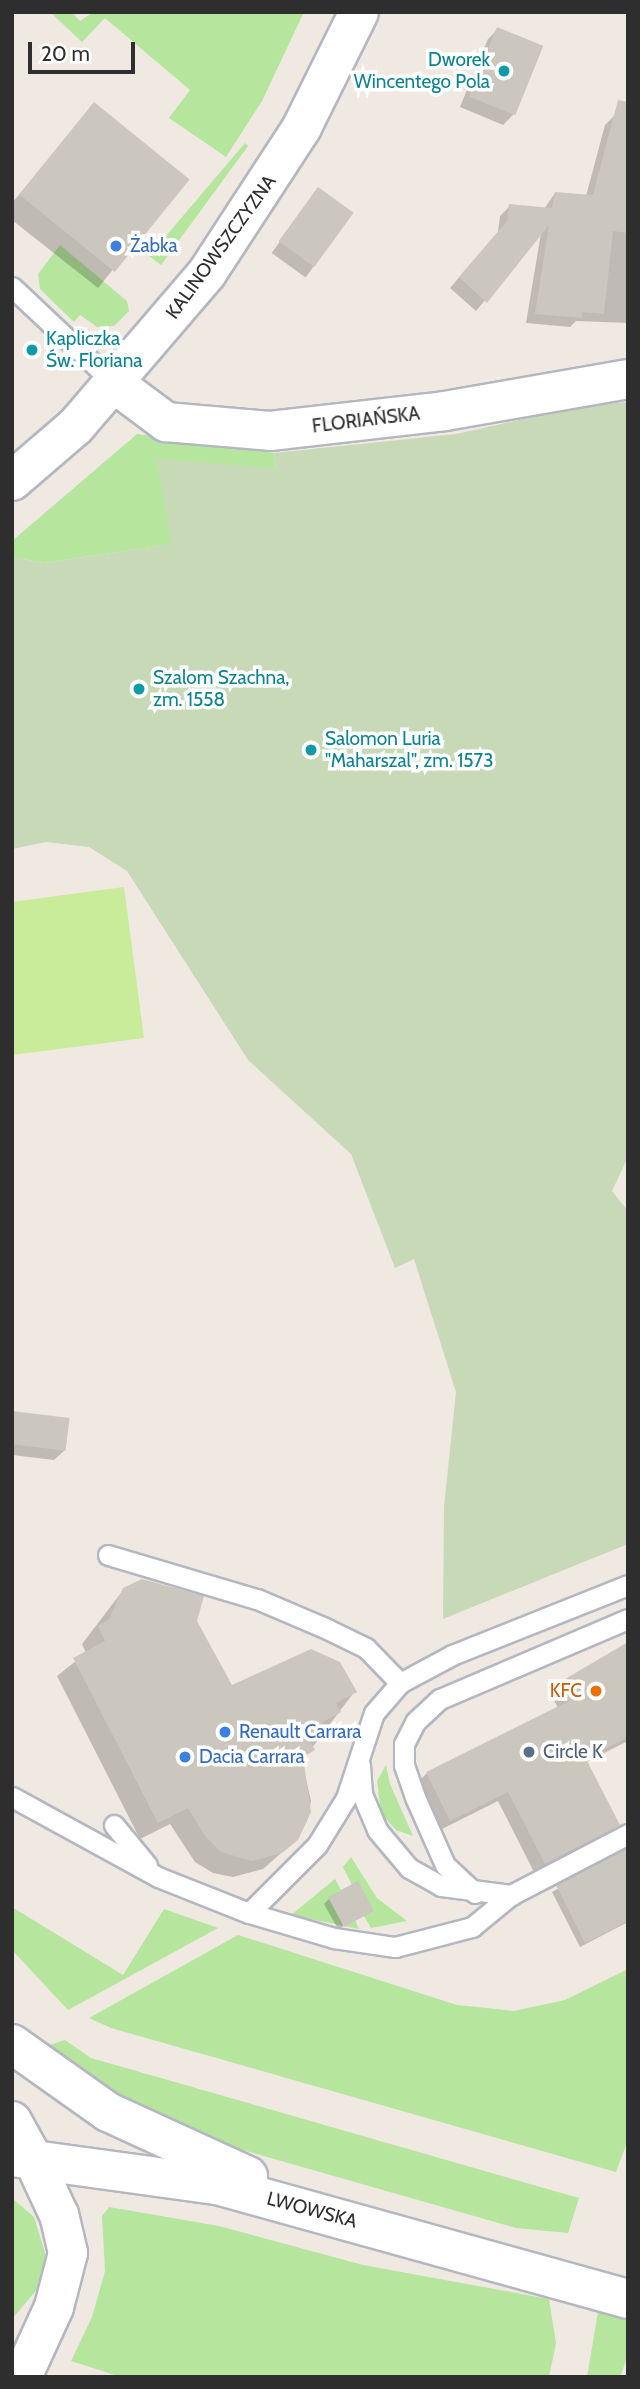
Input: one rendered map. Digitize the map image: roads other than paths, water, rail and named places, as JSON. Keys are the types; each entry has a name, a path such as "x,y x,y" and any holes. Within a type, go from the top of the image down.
{"main road":[{"name":"KALINOWSZCZYZNA","path":"12,481 76,426 115,384 207,273 246,218 302,127 359,12"},
{"name":"FLORIAŃSKA","path":"115,384 166,422 270,431 445,411 628,379"},
{"path":"12,2045 108,2112 333,2215"},
{"path":"12,2121 22,2158 60,2215 68,2253 54,2307 22,2377"},
{"name":"LWOWSKA","path":"22,2158 172,2176 333,2215 628,2299"}],"lane":[{"path":"12,287 115,384"},
{"path":"108,1555 257,1600 323,1627 366,1648 400,1683"},
{"path":"249,1913 317,1845 346,1798 359,1750 374,1713 400,1683 452,1656 628,1585"},
{"path":"475,1893 444,1865 415,1797 404,1765 404,1744 415,1723 440,1699 628,1619"},
{"path":"359,1750 362,1794 377,1830 410,1868 441,1886 475,1893 511,1895"},
{"path":"12,1797 158,1877 249,1913 334,1938 395,1947 438,1940 472,1927 511,1895 628,1834"},
{"path":"114,1825 158,1877"}],"place":[{"name":"Dworek Wincentego Pola","path":"504,71"},
{"name":"Żabka","path":"116,246"},
{"name":"Kapliczka Św. Floriana","path":"32,350"},
{"name":"Szalom Szachna, zm. 1558","path":"139,689"},
{"name":"Salomon Luria \"Maharszal\", zm. 1573","path":"311,750"},
{"name":"KFC","path":"596,1691"},
{"name":"Renault Carrara","path":"225,1732"},
{"name":"Circle K","path":"529,1752"},
{"name":"Dacia Carrara","path":"185,1757"}]}
